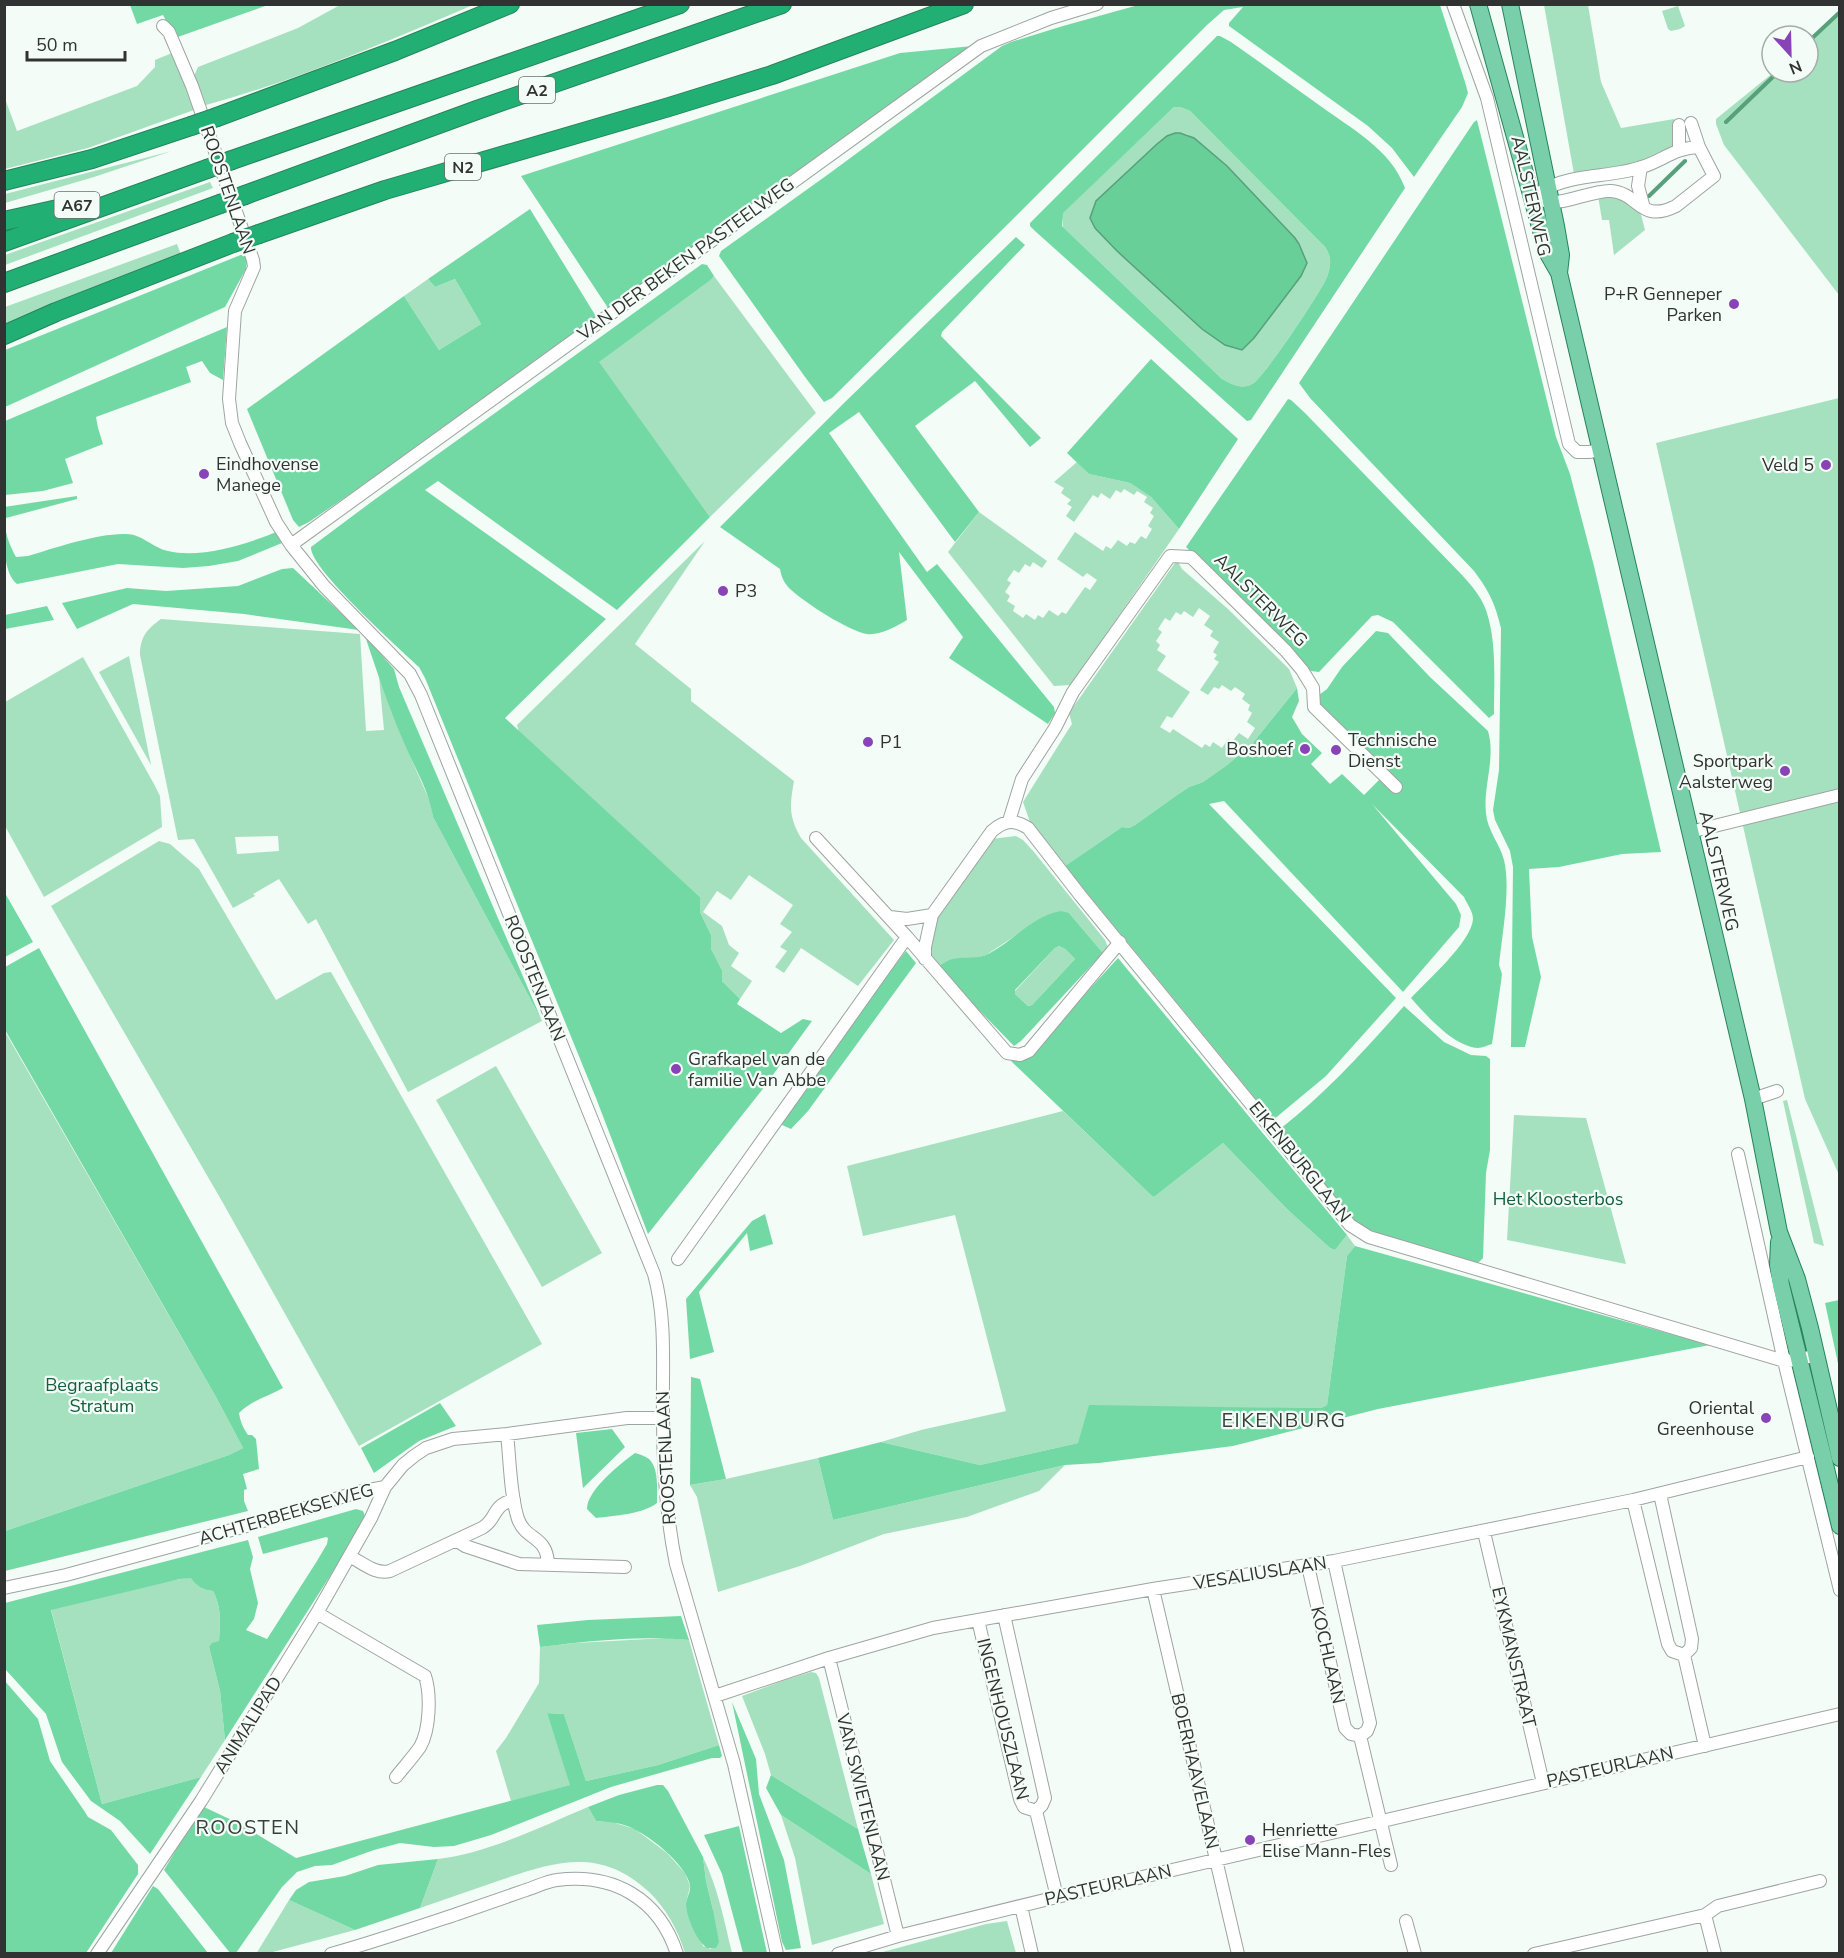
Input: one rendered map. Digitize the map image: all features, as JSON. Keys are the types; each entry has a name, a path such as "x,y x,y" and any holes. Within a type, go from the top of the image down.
{"highway":[{"path":"4,181 92,159 217,117 395,51 510,4"},
{"name":"A2","path":"4,243 149,189 680,4"},
{"name":"A2","path":"4,284 477,111 782,4"},
{"name":"N2","path":"4,335 56,312 259,234 396,187 772,75 964,5"},
{"name":"A67","path":"4,221 149,189"}],"main road":[{"name":"AALSTERWEG","path":"1478,4 1547,252 1559,273 1753,1099 1779,1232 1797,1279 1839,1458"},
{"name":"AALSTERWEG","path":"1510,4 1561,255 1559,273"},
{"name":"AALSTERWEG","path":"1779,1232 1778,1265 1791,1361 1839,1526"}],"street":[{"name":"VAN DER BEKEN PASTEELWEG","path":"291,545 981,46 1051,18 1096,4"},
{"name":"AALSTERWEG","path":"1454,4 1487,98 1569,444 1576,452 1601,450"},
{"name":"ROOSTENLAAN","path":"163,26 169,32 184,66 254,260 254,267 235,311 229,399 232,423 276,522 291,545 324,586 410,674 421,695 654,1274 662,1314 663,1418 669,1533 734,1764 777,1953"},
{"name":"AALSTERWEG","path":"1487,98 1492,84 1493,59"},
{"name":"AALSTERWEG","path":"1533,196 1614,191 1658,213 1669,210 1714,176 1685,124 1679,149"},
{"name":"AALSTERWEG","path":"1550,195 1641,167 1679,149 1699,147"},
{"path":"1641,167 1638,186 1644,208"},
{"name":"AALSTERWEG","path":"1009,821 1022,778 1055,728 1073,692 1170,556 1191,557 1286,651 1313,688 1314,707 1396,787"},
{"path":"1690,832 1839,795"},
{"path":"816,838 907,937 925,958 1007,1053 1020,1055 1029,1051 1120,942 1028,828 1018,822 1009,821 1000,824 992,831 932,915 925,958"},
{"path":"890,918 907,919 932,915"},
{"path":"678,1259 907,937"},
{"name":"EIKENBURGLAAN","path":"1120,942 1350,1225 1369,1237 1791,1361"},
{"path":"1753,1099 1777,1091"},
{"name":"AALSTERWEG","path":"1738,1154 1791,1361 1808,1457 1839,1590"},
{"path":"1791,1361 1816,1355"},
{"name":"ACHTERBEEKSEWEG","path":"4,1588 66,1575 250,1525 358,1492 385,1487 403,1465 426,1448 453,1439 627,1418 663,1418"},
{"path":"507,1434 514,1500 520,1523 545,1547 548,1564"},
{"name":"VESALIUSLAAN","path":"715,1696 829,1658 933,1628 1153,1589 1308,1566 1484,1532 1660,1494 1808,1457"},
{"name":"ANIMALIPAD","path":"97,1953 201,1801 351,1557 385,1487"},
{"path":"1660,1494 1692,1639 1691,1648 1684,1655"},
{"path":"351,1557 383,1573 488,1525 500,1505 514,1500"},
{"path":"1633,1500 1668,1644 1672,1651 1684,1655"},
{"name":"EYKMANSTRAAT","path":"1484,1532 1543,1783"},
{"path":"457,1541 465,1546 519,1564 625,1567"},
{"name":"KOCHLAAN","path":"1308,1566 1346,1728 1351,1734 1360,1736 1367,1731 1370,1723 1334,1561"},
{"name":"BOERHAAVELAAN","path":"1153,1589 1238,1953"},
{"path":"317,1613 425,1676 428,1686 427,1724 424,1735 421,1745 396,1778"},
{"name":"INGENHOUSZLAAN","path":"1004,1615 1045,1798 1036,1811"},
{"name":"INGENHOUSZLAAN","path":"978,1620 1020,1799 1024,1807 1036,1811"},
{"path":"1684,1655 1705,1746"},
{"name":"VAN SWIETENLAAN","path":"829,1658 898,1936"},
{"name":"PASTEURLAAN","path":"841,1953 898,1936 1057,1897 1839,1714"},
{"name":"KOCHLAAN","path":"1360,1736 1380,1823"},
{"name":"INGENHOUSZLAAN","path":"1036,1811 1057,1897"},
{"path":"1380,1823 1391,1865"},
{"path":"331,1953 391,1937 554,1880 588,1879 611,1883 633,1893 651,1907 672,1938 677,1953"},
{"path":"1534,1953 1705,1915 1718,1906 1820,1881"},
{"path":"1021,1906 1032,1953"},
{"path":"1705,1915 1715,1953"},
{"path":"1406,1921 1415,1953"}],"green space":[{"path":"340,5 473,5 308,72 206,105 194,76 198,67 298,28"},
{"path":"1544,5 1588,5 1601,82 1621,128 1674,119 1676,136 1673,147 1642,163 1574,174"},
{"path":"1678,6 1685,26 1671,31 1668,29 1662,11"},
{"path":"1839,12 1839,295 1724,145 1716,124 1716,119 1760,83 1820,84 1820,30"},
{"path":"172,53 194,110 88,148 5,169 4,96 17,131 137,86 155,67 155,60"},
{"path":"1174,107 1180,107 1190,111 1325,247 1330,258 1329,269 1314,299 1268,367 1252,384 1237,386 1222,379 1063,227 1062,213","holes":["1175,133 1186,134 1227,166 1295,238 1306,259 1184,313 1171,299 1157,144"]},
{"path":"172,151 94,177 5,203 5,194"},
{"path":"210,182 213,188 5,265 5,255"},
{"path":"1598,196 1617,196 1640,211 1645,230 1614,255 1609,220 1602,220"},
{"path":"177,244 181,255 5,326 5,307"},
{"path":"714,276 816,413 710,517 598,362"},
{"path":"428,279 435,287 455,279 481,324 439,350 404,296"},
{"name":"Sportpark Aalsterweg","path":"1839,398 1839,1175 1805,1099 1656,443"},
{"path":"1077,462 1089,474 1130,483 1151,497 1179,529 1071,685 1054,686 948,552 979,512 1047,561 1042,568 1033,562 1030,567 1025,564 1019,573 1014,570 1007,580 1011,583 1005,592 1010,596 1007,601 1015,606 1013,611 1023,618 1026,614 1035,620 1038,615 1043,618 1049,610 1058,616 1062,612 1066,614 1085,587 1090,590 1097,580 1087,573 1083,577 1057,559 1075,532 1103,551 1106,546 1111,549 1118,540 1127,546 1130,542 1135,544 1141,536 1146,539 1152,529 1148,526 1154,516 1150,513 1153,508 1144,502 1147,497 1137,491 1134,495 1124,489 1121,493 1116,490 1110,499 1101,493 1098,498 1093,495 1074,522 1066,516 1072,507 1067,504 1071,500 1061,493 1064,488 1054,482"},
{"path":"705,541 635,644 691,689 691,701 794,781 791,810 801,838 894,940 858,986 801,948 784,973 775,967 787,951 780,947 792,932 780,924 793,905 749,875 731,900 717,891 703,912 722,926 729,945 739,953 731,966 752,981 740,999 722,981 711,949 711,935 700,912 700,897 519,733 517,725"},
{"path":"1177,560 1182,569 1228,609 1289,669 1297,688 1252,744 1227,765 1203,782 1189,787 1135,825 1129,828 1122,827 1065,866 1031,825 1023,802 1072,724 1069,713","holes":["1199,608 1210,616 1204,625 1213,631 1210,636 1219,642 1213,652 1217,655 1214,659 1219,662 1200,690 1208,695 1214,687 1219,689 1222,685 1231,691 1235,687 1245,694 1242,699 1250,705 1248,710 1252,713 1247,722 1255,728 1248,739 1239,733 1232,742 1228,739 1222,748 1213,742 1210,747 1205,744 1202,748 1173,729 1170,733 1160,727 1167,716 1172,718 1190,692 1157,670 1166,656 1157,650 1160,645 1156,641 1162,632 1158,629 1165,618 1170,621 1176,612 1181,615 1184,611 1193,617"]},
{"path":"161,619 360,634 366,731 384,730 379,677 431,804 433,817 542,1021 408,1092 316,919 308,924 279,879 233,908 194,839 178,840 140,655 143,638 148,630","holes":["278,836 279,851 237,854 235,837"]},
{"path":"129,656 151,765 99,672"},
{"path":"83,657 160,796 162,827 44,897 5,826 5,702"},
{"path":"1016,836 1034,852 1105,940 1108,947 1103,953 1069,913 1015,936 986,955 972,959 954,959 936,966 929,957 932,923 991,839"},
{"path":"159,841 170,844 199,869 276,1000 324,973 331,972 542,1344 359,1446 223,1203 51,906"},
{"path":"1059,946 1075,959 1032,1005 1028,1006 1015,994 1015,991"},
{"name":"Begraafplaats Stratum","path":"4,1030 216,1397 243,1448 229,1455 5,1531"},
{"path":"496,1066 602,1253 542,1287 436,1100"},
{"path":"1787,1100 1824,1246 1814,1243 1783,1101"},
{"path":"1063,1111 1154,1197 1223,1143 1289,1211 1330,1248 1335,1250 1347,1235 1355,1246 1347,1256 1327,1405 1321,1408 1297,1408 1078,1443 980,1465 881,1442 921,1430 1006,1411 955,1215 863,1236 847,1166"},
{"name":"Het Kloosterbos","path":"1514,1115 1586,1118 1626,1264 1507,1240"},
{"path":"818,1458 833,1520 1065,1465 1039,1491 967,1517 884,1534 800,1566 718,1592 697,1497 690,1485"},
{"path":"191,1577 200,1587 213,1591 218,1603 219,1641 209,1647 220,1691 225,1740 201,1777 102,1804 51,1609"},
{"path":"666,1638 689,1640 719,1745 658,1765 586,1781 564,1714 547,1713 571,1785 511,1801 496,1751 539,1683 540,1647"},
{"path":"811,1672 816,1673 819,1678 858,1829 771,1775 742,1696"},
{"path":"588,1807 596,1821 612,1822 635,1829 667,1853 685,1873 690,1886 686,1903 703,1946 711,1949 713,1910 703,1857 717,1892 732,1953 685,1953 671,1920 648,1891 630,1877 612,1868 594,1863 575,1862 538,1868 420,1908 438,1859 495,1845"},
{"path":"781,1815 871,1874 884,1924 812,1945 795,1858"},
{"path":"289,1900 355,1930 269,1953 256,1954"},
{"path":"1007,1921 1016,1953 879,1953 986,1924"}],"shaded area":[{"path":"1142,4 1440,5 1468,93 1462,107 1414,177 1392,148 1368,126 1229,26 1243,7 1224,10 832,398 824,402 719,256 721,251 1002,46"},
{"path":"130,5 268,5 175,38 163,15 137,24"},
{"path":"1217,36 1231,42 1368,140 1390,162 1405,188 1251,420 1247,421 1035,231 1030,223","holes":["1174,107 1190,111 1325,247 1330,258 1327,277 1314,299 1268,367 1258,379 1248,386 1237,386 1222,379 1062,226 1063,213"]},
{"path":"973,46 608,308 521,176 900,53"},
{"path":"1477,120 1556,437 1570,474 1594,566 1661,852 1622,854 1559,867 1529,869 1532,937 1541,977 1525,1047 1511,1047 1513,867 1510,851 1495,820 1493,810 1499,770 1501,628 1494,604 1474,571 1310,398 1299,383"},
{"path":"1175,133 1194,138 1227,166 1295,238 1307,263 1301,276 1254,338 1242,350 1225,345 1202,329 1117,251 1095,228 1090,218 1096,201 1157,144"},
{"path":"530,209 597,318 350,494 299,527 293,520 247,409 404,296 439,350 481,324 455,279 435,287 428,279"},
{"path":"1016,237 1025,245 942,332 941,336 1041,438 1030,447 975,381 915,426 979,512 955,542 859,412 829,433 927,572 937,564 1054,707 1055,713 1048,724 949,658 963,637 899,552 907,620 882,632 867,634 838,622 805,601 788,587 780,569 720,527 846,401"},
{"path":"248,252 246,269 225,307 5,407 5,350"},
{"path":"702,264 707,265 714,276 709,281 599,362 710,517 617,610 438,481 425,490 606,619 505,718 700,897 700,912 711,935 711,949 722,971 722,981 740,999 737,1004 781,1033 803,1019 812,1021 762,1090 648,1234 596,1098 425,678 419,667 376,627 324,572 314,557 311,547"},
{"path":"227,327 223,380 210,373 202,361 186,367 191,382 96,417 103,444 65,459 73,483 43,491 5,495 5,421"},
{"path":"1151,359 1238,439 1179,529 1151,497 1130,483 1089,474 1067,453"},
{"path":"1288,399 1305,413 1479,595 1490,622 1492,635 1494,714 1489,718 1393,622 1378,615 1372,616 1319,672 1311,671 1186,547"},
{"path":"77,496 77,499 6,518 6,533 16,557 115,534 132,535 168,551 181,553 224,549 279,531 282,543 238,561 209,566 183,568 118,564 17,584 8,569 6,559 4,507"},
{"path":"293,568 359,630 244,614 133,604 77,629 62,603 127,588 166,591 238,586 282,569"},
{"path":"47,606 54,620 5,629 5,615"},
{"path":"1376,631 1388,633 1430,677 1488,731 1491,752 1486,813 1504,860 1507,884 1499,965 1502,974 1492,1044 1478,1048 1460,1042 1441,1029 1411,998 1457,949 1471,928 1473,916 1464,897 1372,804 1456,904 1461,915 1459,927 1403,992 1224,801 1209,804 1396,998 1326,1076 1273,1120 1065,866 1122,827 1129,828 1135,825 1189,787 1203,782 1227,765 1252,744 1297,688 1299,701 1292,717 1302,734 1322,753 1311,764 1330,784 1342,774 1364,795 1386,773 1320,705 1319,695 1327,689 1342,667"},
{"path":"365,636 394,669 399,687 542,1021 433,817 425,788 393,717"},
{"path":"5,893 33,942 4,957"},
{"path":"1061,911 1069,913 1103,953 1014,1046 936,966 953,959 990,953 1032,923","holes":["1059,946 1075,959 1032,1005 1028,1006 1015,994 1015,990 1055,948"]},
{"path":"39,948 283,1388 254,1402 239,1413 246,1432 256,1439 259,1469 243,1474 247,1489 244,1490 244,1501 248,1511 5,1571 5,1531 229,1455 243,1448 5,1030 5,967"},
{"path":"906,951 916,963 808,1111 791,1129 773,1121"},
{"path":"1118,958 1347,1235 1335,1250 1289,1211 1223,1143 1154,1197 1152,1196 1011,1061 1020,1060 1043,1040"},
{"path":"1404,1006 1444,1042 1471,1055 1486,1056 1490,1059 1490,1150 1486,1173 1483,1258 1478,1263 1374,1233 1352,1219 1280,1129 1329,1086"},
{"path":"765,1214 773,1244 750,1251 747,1233 699,1292 714,1352 690,1359 686,1299 752,1221"},
{"path":"1355,1246 1710,1345 1378,1409 1233,1446 1099,1463 1065,1465 833,1520 818,1458 881,1442 980,1465 1078,1443 1089,1405 1321,1408 1327,1405 1347,1256"},
{"path":"1840,1300 1839,1368 1825,1303"},
{"path":"691,1377 700,1379 726,1479 690,1485"},
{"path":"440,1403 456,1426 419,1441 374,1473 361,1448"},
{"path":"612,1429 625,1447 583,1488 576,1433"},
{"path":"635,1453 644,1456 652,1463 657,1480 657,1503 636,1512 596,1518 587,1509 592,1494 605,1478"},
{"path":"356,1509 363,1511 364,1523 225,1740 220,1691 209,1647 212,1643 219,1641 219,1610 213,1591 200,1587 191,1578 180,1579 51,1610 102,1804 201,1777 150,1854 120,1821 91,1801 62,1762 46,1714 5,1669 5,1603 248,1540 253,1557 250,1569 258,1603 254,1619 246,1630 267,1639 317,1561 328,1538 263,1554 258,1537"},
{"path":"681,1616 689,1640 633,1638 540,1647 537,1625 588,1620"},
{"path":"4,1680 38,1719 50,1761 88,1817 111,1830 138,1865 138,1874 86,1953 5,1953"},
{"path":"732,1702 756,1759 759,1794 784,1860 801,1948 786,1950 782,1942"},
{"path":"547,1713 564,1714 586,1781 658,1765 719,1745 722,1756 611,1787 491,1835 454,1846 434,1847 400,1843 332,1865 315,1866 297,1872 282,1887 236,1953 230,1953 164,1870 202,1806 240,1824 296,1858 570,1785"},
{"path":"771,1775 858,1829 871,1874 781,1815 766,1788"},
{"path":"663,1785 668,1791 703,1857 719,1942 716,1948 707,1948 692,1927 686,1903 690,1885 674,1859 655,1842 627,1826 596,1821 588,1807 619,1795"},
{"path":"739,1826 767,1953 743,1953 722,1874 704,1835"},
{"path":"438,1859 420,1908 355,1930 289,1900 296,1890 309,1882 345,1876 378,1865"},
{"path":"153,1886 158,1889 208,1953 111,1953"}],"waterway":[{"path":"1820,31 1840,12"},
{"path":"1726,122 1766,84"},
{"path":"1649,196 1685,161"}],"place":[{"name":"P+R Genneper Parken","path":"1734,304"},
{"name":"Veld 5","path":"1826,465"},
{"name":"Eindhovense Manege","path":"204,474"},
{"name":"P3","path":"723,591"},
{"name":"P1","path":"868,742"},
{"name":"Boshoef","path":"1305,749"},
{"name":"Technische Dienst","path":"1336,750"},
{"name":"Sportpark Aalsterweg","path":"1785,771"},
{"name":"Grafkapel van de familie Van Abbe","path":"676,1069"},
{"name":"Oriental Greenhouse","path":"1766,1418"},
{"name":"Henriette Elise Mann-Fles","path":"1250,1840"}],"district":[{"name":"EIKENBURG","path":"1284,1420"},
{"name":"ROOSTEN","path":"248,1827"}]}
